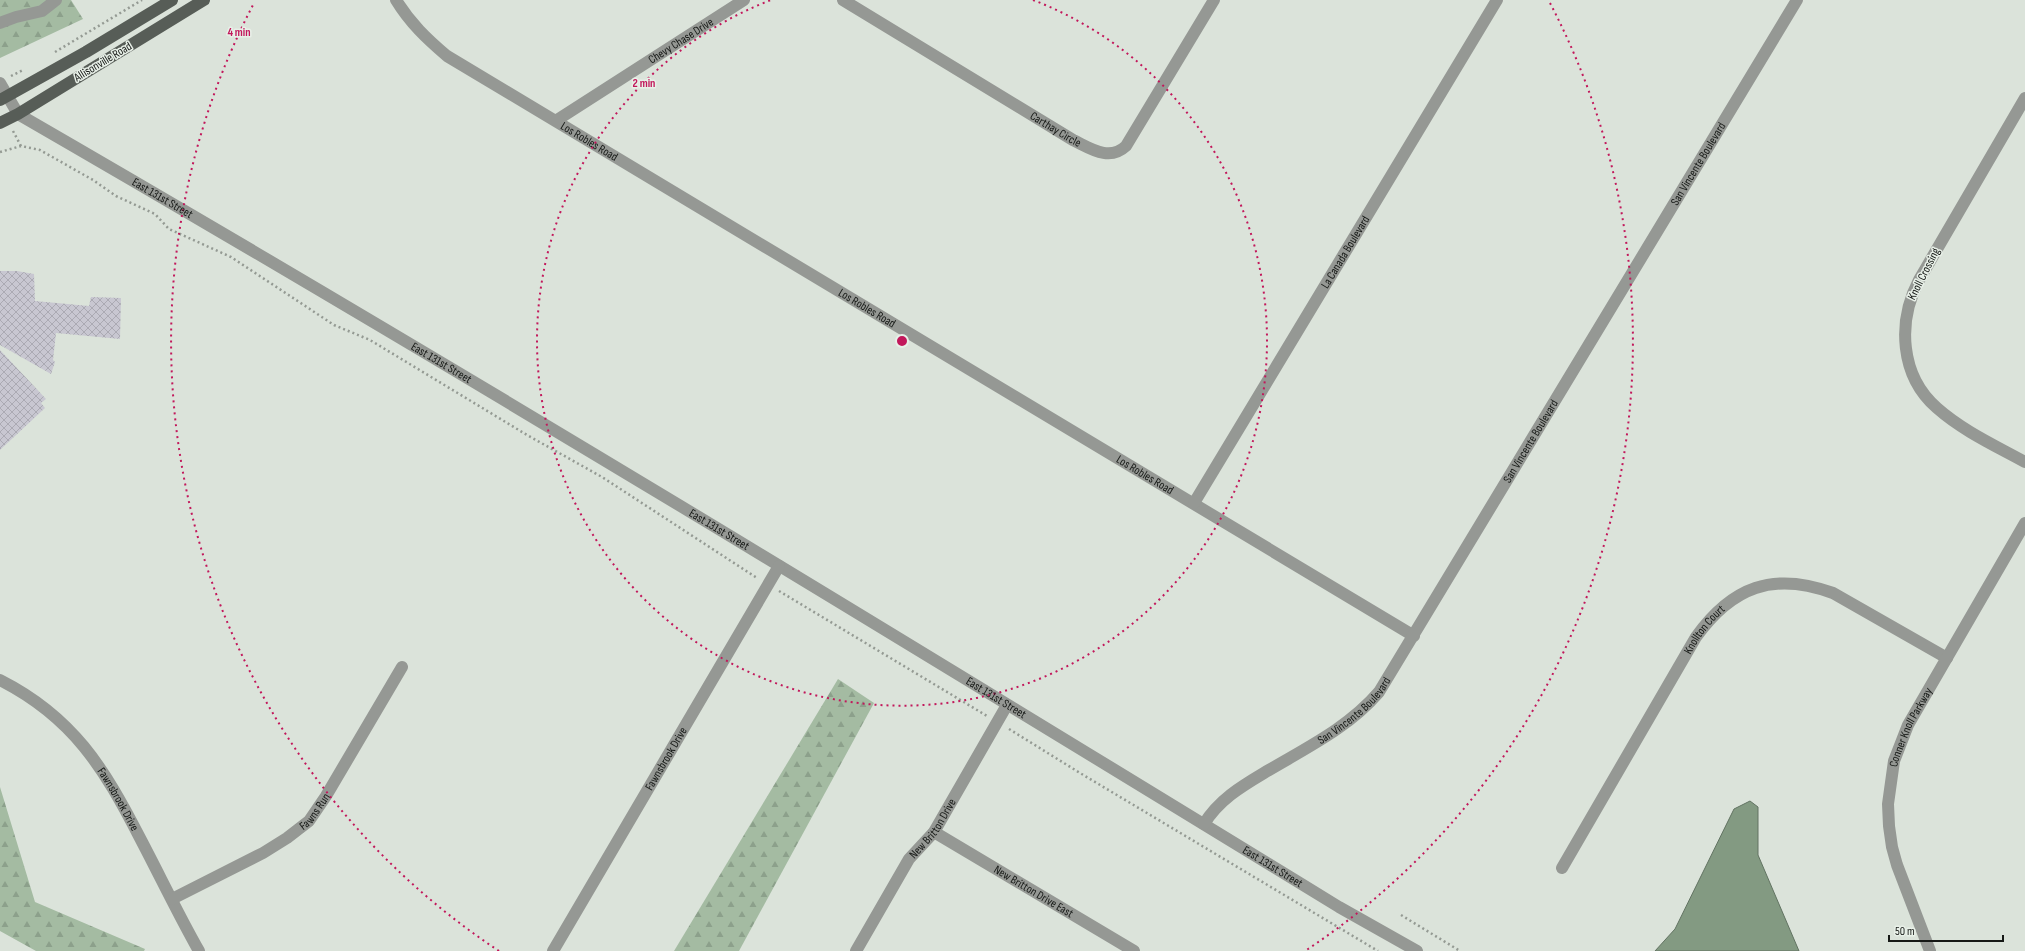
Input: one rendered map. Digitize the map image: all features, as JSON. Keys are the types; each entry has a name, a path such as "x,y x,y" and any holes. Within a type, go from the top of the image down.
{"main road":[{"name":"Allisonville Road","path":"4,97 86,52 172,0"},
{"name":"Allisonville Road","path":"0,123 18,114 204,0"}],"street":[{"path":"0,23 16,17 42,11 56,0"},
{"name":"Los Robles Road","path":"396,0 406,16 421,34 447,56 557,120 1414,636"},
{"name":"Chevy Chase Drive","path":"557,120 744,0"},
{"name":"Carthay Circle","path":"843,0 1073,140 1093,150 1108,154 1122,150 1126,146 1214,0"},
{"name":"La Canada Boulevard","path":"1194,503 1497,0"},
{"name":"San Vincente Boulevard","path":"1204,824 1212,811 1236,790 1355,717 1379,692 1797,0"},
{"path":"3,81 4,97 18,114"},
{"name":"Knoll Crossing","path":"2025,98 1914,288 1904,331 1905,349 1910,368 1919,386 1932,403 1966,429 2025,462"},
{"name":"East 131st Street","path":"18,114 254,251 779,566 1339,907 1417,951"},
{"name":"Conner Knoll Parkway","path":"1930,951 1897,865 1892,847 1889,826 1889,789 1894,761 1902,739 2025,523"},
{"name":"Fawnsbrook Drive","path":"553,951 779,566"},
{"name":"Knollton Court","path":"1562,868 1696,637 1716,612 1739,595 1754,588 1776,584 1797,584 1822,589 1833,593 1947,658"},
{"name":"Fawns Run","path":"172,899 263,853 287,838 309,821 326,796 402,667"},
{"name":"Fawnsbrook Drive","path":"0,680 23,693 51,713 89,751 115,791 199,951"},
{"name":"New Britton Drive","path":"856,951 910,860 934,832 1007,705"},
{"name":"New Britton Drive East","path":"934,832 1134,951"}],"path":[{"path":"50,55 142,0"},
{"path":"3,81 25,69"},
{"path":"0,152 21,146 40,150 93,180 116,196 155,214 169,229 231,257 334,325 370,340 547,447 602,476 768,584 1092,781 1378,951"},
{"path":"1401,915 1460,951"}],"green space":[{"path":"0,0 71,0 83,19 0,58"},
{"path":"838,679 874,703 739,951 674,951"},
{"path":"0,787 35,902 145,949 144,951 36,951 0,931"}],"shaded area":[{"path":"1750,801 1758,807 1758,855 1799,951 1655,951 1675,929 1734,809"}],"building":[{"path":"0,271 17,271 34,274 35,301 89,306 91,297 121,298 120,339 56,333 53,360 55,362 51,374 0,345"},
{"path":"0,350 46,399 41,403 45,408 0,450"}]}
